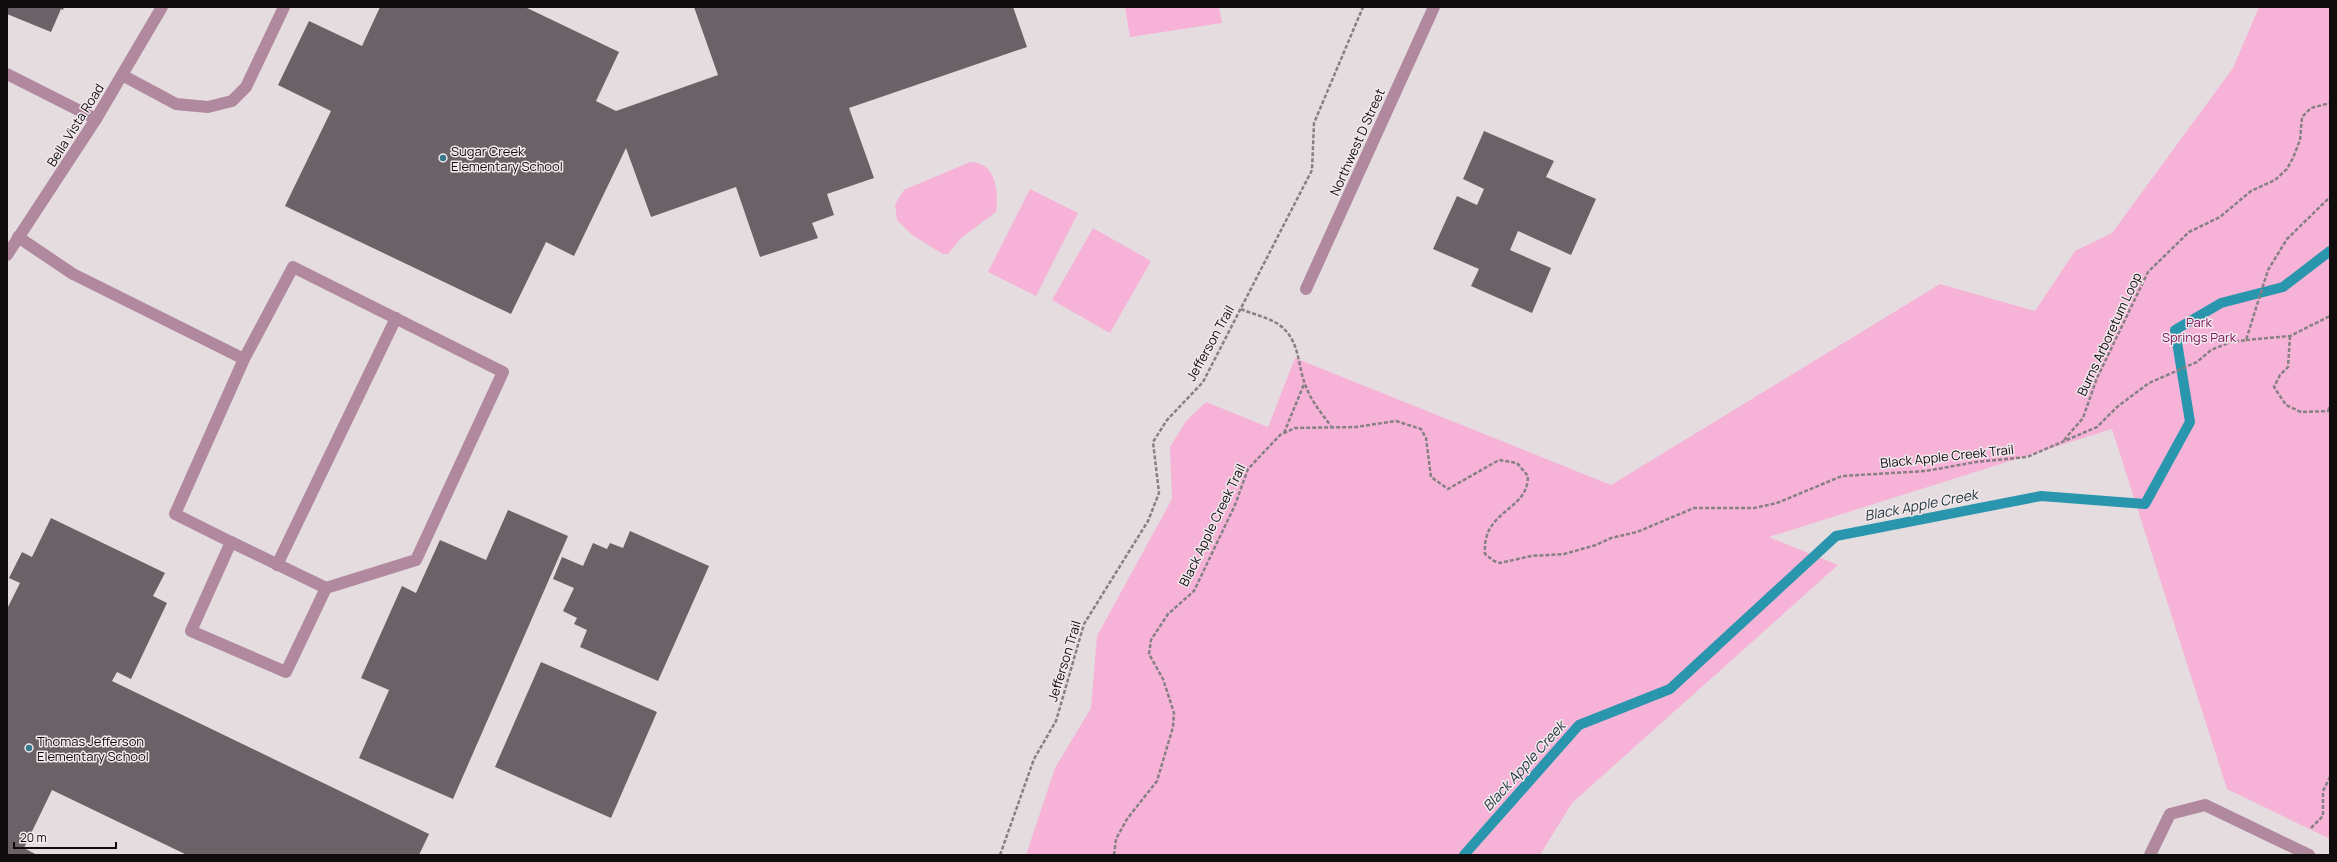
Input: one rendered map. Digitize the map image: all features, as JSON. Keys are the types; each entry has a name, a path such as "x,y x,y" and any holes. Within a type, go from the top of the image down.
{"street":[{"name":"Bella Vista Road","path":"7,255 96,119 162,7"},
{"path":"122,75 176,104 208,108 232,101 246,87 284,7"},
{"name":"Northwest D Street","path":"1306,289 1434,7"},
{"path":"7,74 96,119"},
{"path":"18,237 73,274 244,359"},
{"path":"293,267 503,372 416,560 326,588 175,514 244,359 293,267"},
{"path":"277,565 396,318"},
{"path":"231,542 192,631 286,672 326,588"},
{"path":"2150,855 2170,814 2205,805 2309,855"}],"path":[{"name":"Jefferson Trail","path":"1000,855 1034,759 1056,721 1084,624 1148,521 1159,493 1153,442 1167,420 1203,382 1312,170 1314,123 1363,7"},
{"name":"Burns Arboretum Loop","path":"2062,442 2083,418 2097,378 2148,272 2189,232 2220,217 2251,191 2275,180 2286,169 2293,158 2300,140 2302,117 2311,108 2330,103"},
{"path":"2246,340 2268,270 2287,239 2330,197"},
{"path":"1241,309 1278,324 1291,336 1302,365 1305,384 1319,411 1331,426"},
{"path":"2330,316 2290,336 2288,367 2280,375 2274,388 2286,405 2301,412 2310,414 2329,411 2330,406"},
{"name":"Black Apple Creek Trail","path":"1114,855 1116,839 1127,819 1157,781 1173,727 1174,713 1163,680 1150,654 1151,640 1168,614 1194,591 1235,505 1248,469 1284,433 1295,428 1331,426 1356,427 1396,422 1421,429 1426,438 1431,477 1448,489 1499,460 1517,463 1528,476 1526,489 1501,513 1484,542 1485,554 1494,561 1500,563 1531,556 1564,554 1596,545 1611,538 1637,532 1694,508 1754,508 1777,503 1842,476 1926,471 1976,462 2027,457 2097,426 2117,407 2148,384 2169,376 2197,362 2212,350 2231,342 2290,336"},
{"path":"1284,433 1305,384"},
{"path":"2292,847 2323,816 2323,791 2330,777"}],"green space":[{"path":"1125,7 1219,7 1222,23 1130,37"},
{"name":"Park Springs Park","path":"2259,7 2330,7 2330,839 2227,789 2112,429 1769,537 1838,565 1572,803 1540,855 1026,855 1055,768 1091,708 1097,636 1172,499 1170,447 1186,421 1206,402 1268,427 1295,358 1611,485 1940,284 2035,311 2075,251 2112,233 2233,68"},
{"path":"970,162 979,163 985,167 994,180 997,196 996,212 961,238 948,254 943,254 912,235 897,220 895,204 904,190"},
{"path":"1030,189 1078,213 1036,296 988,272"},
{"path":"1093,228 1151,261 1110,333 1052,300"}],"building":[{"path":"7,7 64,7 63,10 61,9 51,32 7,14"},
{"path":"380,7 525,7 619,52 596,101 616,111 718,75 694,7 1013,7 1027,47 849,108 874,178 827,194 834,215 812,223 818,238 760,257 736,187 651,217 626,148 574,256 546,242 511,314 285,206 331,111 278,85 309,21 362,46"},
{"path":"1484,131 1554,161 1546,177 1596,199 1571,255 1518,231 1510,250 1551,268 1532,313 1471,286 1479,269 1433,249 1457,196 1477,205 1484,189 1463,179"},
{"path":"508,510 568,536 453,799 359,758 389,690 361,678 402,586 416,593 440,540 486,560"},
{"path":"51,518 165,573 153,596 167,603 131,679 117,672 112,681 429,834 419,855 187,855 52,790 24,848 37,855 7,855 7,609 20,583 9,578 22,552 32,557"},
{"path":"630,531 709,566 658,681 580,647 587,630 574,624 577,618 563,611 574,588 553,579 562,557 583,566 593,543 607,549 610,543 623,548"},
{"path":"541,662 657,712 611,818 495,767"}],"waterway":[{"name":"Black Apple Creek","path":"1464,855 1579,725 1670,689 1836,536 2041,496 2145,504 2190,422 2175,330 2221,303 2283,287 2330,251"}],"place":[{"name":"Sugar Creek Elementary School","path":"443,158"},
{"name":"Thomas Jefferson Elementary School","path":"29,748"}]}
